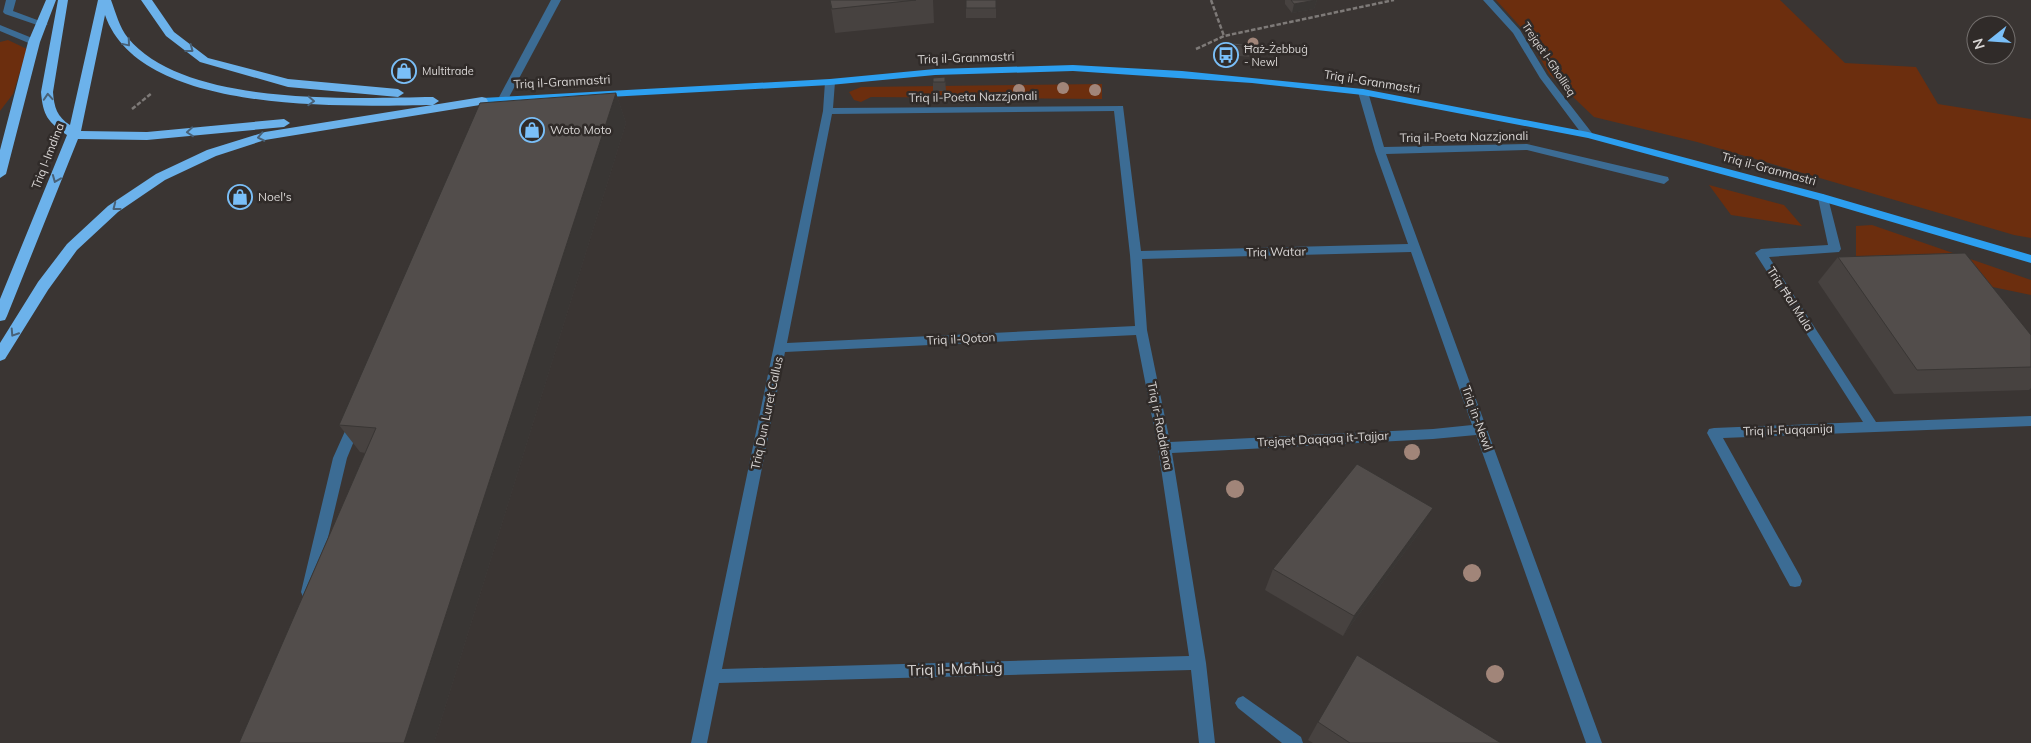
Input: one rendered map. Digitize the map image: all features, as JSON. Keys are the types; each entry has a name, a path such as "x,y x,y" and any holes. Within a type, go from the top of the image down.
{"highway":[{"path":"0,174 34,42 52,0"},
{"path":"63,0 47,92 48,104 55,121 80,135 117,137 220,130 482,101"},
{"path":"105,0 114,24 126,43 136,54 174,76 206,85 264,98 292,100 482,101"},
{"name":"Triq l-Imdina","path":"0,316 80,135 105,0"},
{"path":"146,0 170,34 204,60 288,82 482,101"},
{"path":"0,355 71,248 125,200 172,171 211,153 265,136 482,101"}],"main road":[{"name":"Triq il-Granmastri","path":"482,101 830,82 935,72 1073,68 1182,74 1363,92 1588,135 1823,198 2031,259"}],"street":[{"path":"11,0 8,12 43,24"},
{"path":"495,117 556,0"},
{"name":"Trejqet l-Għollieq","path":"1488,0 1518,32 1543,76 1588,135"},
{"path":"0,28 34,42"},
{"name":"Triq Dun Luret Callus","path":"699,743 828,111 830,82"},
{"name":"Triq in-Newl","path":"1363,92 1380,151 1481,429 1590,740"},
{"name":"Triq il-Poeta Nazzjonali","path":"828,111 1119,108"},
{"name":"Triq ir-Raddiena","path":"1119,108 1136,255 1141,330 1165,448 1198,662 1207,743"},
{"name":"Triq il-Poeta Nazzjonali","path":"1380,151 1527,148 1664,180"},
{"name":"Triq Ħal Mula","path":"1823,198 1835,249 1761,253 1872,426"},
{"name":"Triq Watar","path":"1136,255 1416,248"},
{"name":"Triq il-Qoton","path":"780,348 1141,330"},
{"path":"304,604 340,458 360,413"},
{"name":"Triq il-Fuqqanija","path":"1795,581 1714,433 2031,421"},
{"name":"Trejqet Daqqaq it-Tajjar","path":"1165,448 1434,434 1481,429"},
{"name":"Triq il-Maħluġ","path":"712,676 1198,662"},
{"path":"1243,703 1295,743"}],"path":[{"path":"1211,0 1224,36"},
{"path":"1182,74 1193,50 1224,36 1394,0"}],"shaded area":[{"path":"1496,0 1780,0 1845,63 1916,67 1938,104 2031,119 2031,238 2014,235 1697,142 1594,117 1549,74 1527,34"},
{"path":"8,40 27,49 13,94 0,111 0,42"},
{"path":"1102,84 1102,99 871,97 861,102 854,100 849,92 861,87"},
{"path":"1709,185 1784,205 1802,226 1731,215"},
{"path":"1872,225 2031,280 2031,295 1856,262 1856,226"}],"building":[{"path":"830,0 916,0 832,9"},
{"path":"966,0 996,0 996,8 966,8"},
{"path":"1291,0 1316,0 1294,4"},
{"path":"1233,43 1251,45 1250,47 1233,45"},
{"path":"945,77 945,82 933,82 933,78"},
{"path":"616,93 404,743 239,743 376,428 339,425 480,103"},
{"path":"1965,253 2031,335 2031,367 1917,370 1838,257"},
{"path":"1357,464 1433,508 1354,616 1273,569"},
{"path":"1357,655 1501,743 1350,743 1318,722"}],"place":[{"name":"Ħaż-Żebbuġ - Newl","path":"1226,55"},
{"name":"Multitrade","path":"404,71"},
{"name":"Woto Moto","path":"532,130"},
{"name":"Noel's","path":"240,197"}]}
